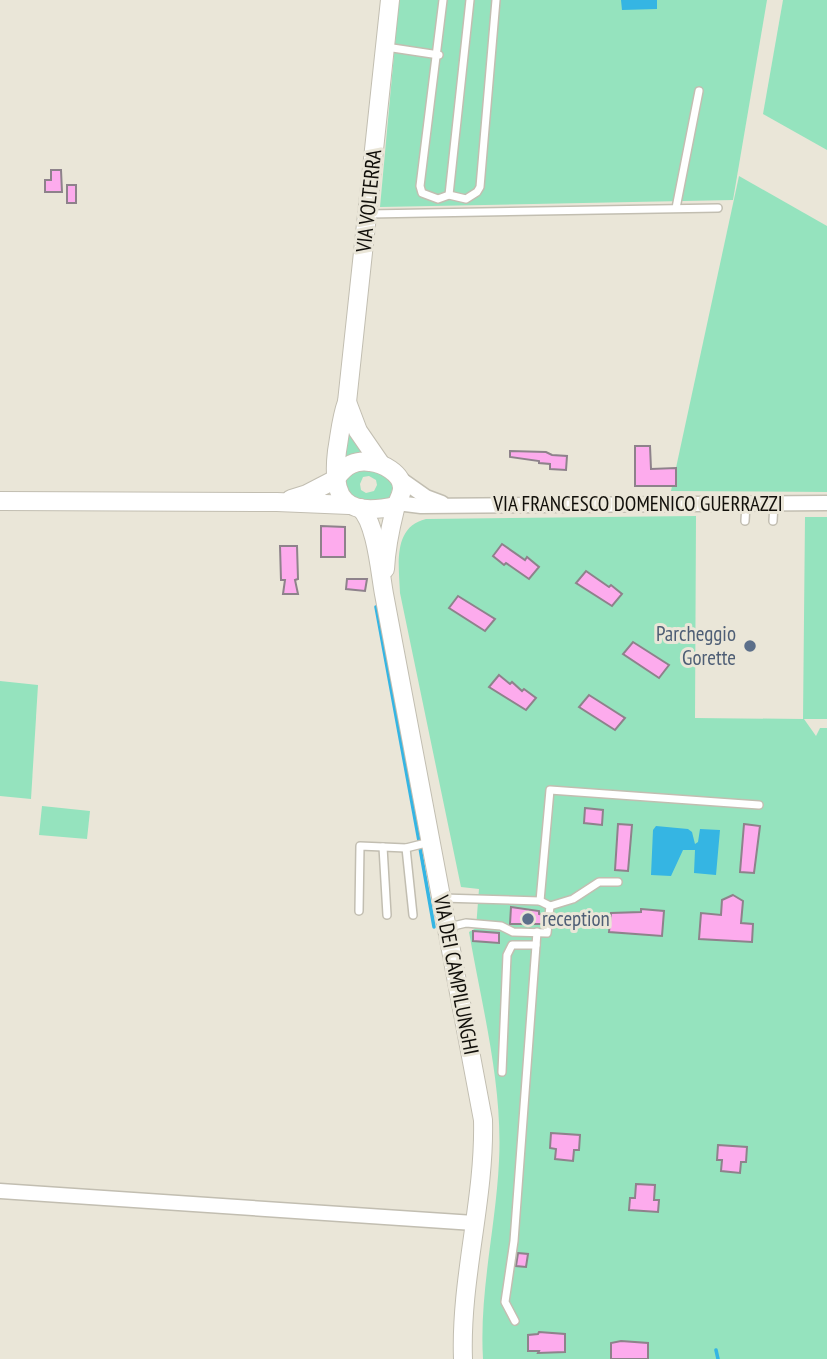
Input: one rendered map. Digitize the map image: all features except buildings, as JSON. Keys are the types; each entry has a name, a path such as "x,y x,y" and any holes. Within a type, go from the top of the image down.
{"street":[{"name":"VIA VOLTERRA","path":"333,475 342,414 347,402 390,0"},
{"name":"VIA VOLTERRA","path":"347,402 358,431 380,463"},
{"path":"0,501 277,502 354,507 396,504 402,485 399,478 380,463 358,461 307,494 277,502"},
{"path":"333,475 341,498 354,507"},
{"name":"VIA FRANCESCO DOMENICO GUERRAZZI","path":"399,478 426,496 450,506"},
{"name":"VIA FRANCESCO DOMENICO GUERRAZZI","path":"396,504 450,506 827,503"},
{"name":"VIA DEI CAMPILUNGHI","path":"384,594 386,554 396,504"},
{"name":"VIA DEI CAMPILUNGHI","path":"354,507 366,513 370,524 483,1120 483,1152 462,1319 463,1359"},
{"path":"0,1191 474,1223"}],"lane":[{"path":"443,0 420,186 422,193 438,199 449,195 466,199 480,187 496,0"},
{"path":"449,195 470,0"},
{"path":"385,47 438,55"},
{"path":"676,208 699,92"},
{"path":"368,214 718,208"},
{"path":"773,521 774,503"},
{"path":"745,521 746,504"},
{"path":"540,901 550,790 759,805"},
{"path":"359,911 360,846 406,848 431,842"},
{"path":"383,847 387,915"},
{"path":"406,848 413,915"},
{"path":"442,898 540,901 550,906 573,899 599,882 618,882"},
{"path":"447,928 466,923 501,926 513,932 547,933 550,906"},
{"path":"515,1321 505,1302 514,1241 537,932"},
{"path":"502,1072 507,955 512,945 536,945"}],"green space":[{"path":"399,0 767,0 733,200 380,207"},
{"path":"783,0 827,0 827,150 763,114"},
{"path":"739,176 827,226 827,492 671,491"},
{"path":"347,419 367,456 342,464"},
{"path":"356,466 385,475 393,486 390,497 371,502 347,496 342,493 346,476","holes":["369,476 376,480 374,491 366,493 361,490 363,477"]},
{"path":"696,516 695,718 803,719 805,517 827,517 827,719 804,719 816,736 820,728 827,728 827,1359 483,1359 483,1309 497,1186 499,1132 495,1075 469,932 476,928 479,889 461,887 400,593 400,549 407,530 426,519"},
{"path":"0,681 38,685 31,799 0,796"},
{"path":"42,806 90,811 87,839 39,835"}],"water":[{"path":"621,0 657,0 657,9 622,10"},
{"path":"656,826 688,829 692,832 695,844 698,842 700,829 720,830 716,875 694,873 695,850 683,850 671,876 651,875 653,830"}],"waterway":[{"path":"376,607 419,841"},
{"path":"420,848 434,927"},
{"path":"716,1350 718,1359"}],"place":[{"name":"Parcheggio Gorette","path":"750,646"},
{"name":"reception","path":"528,919"}]}
